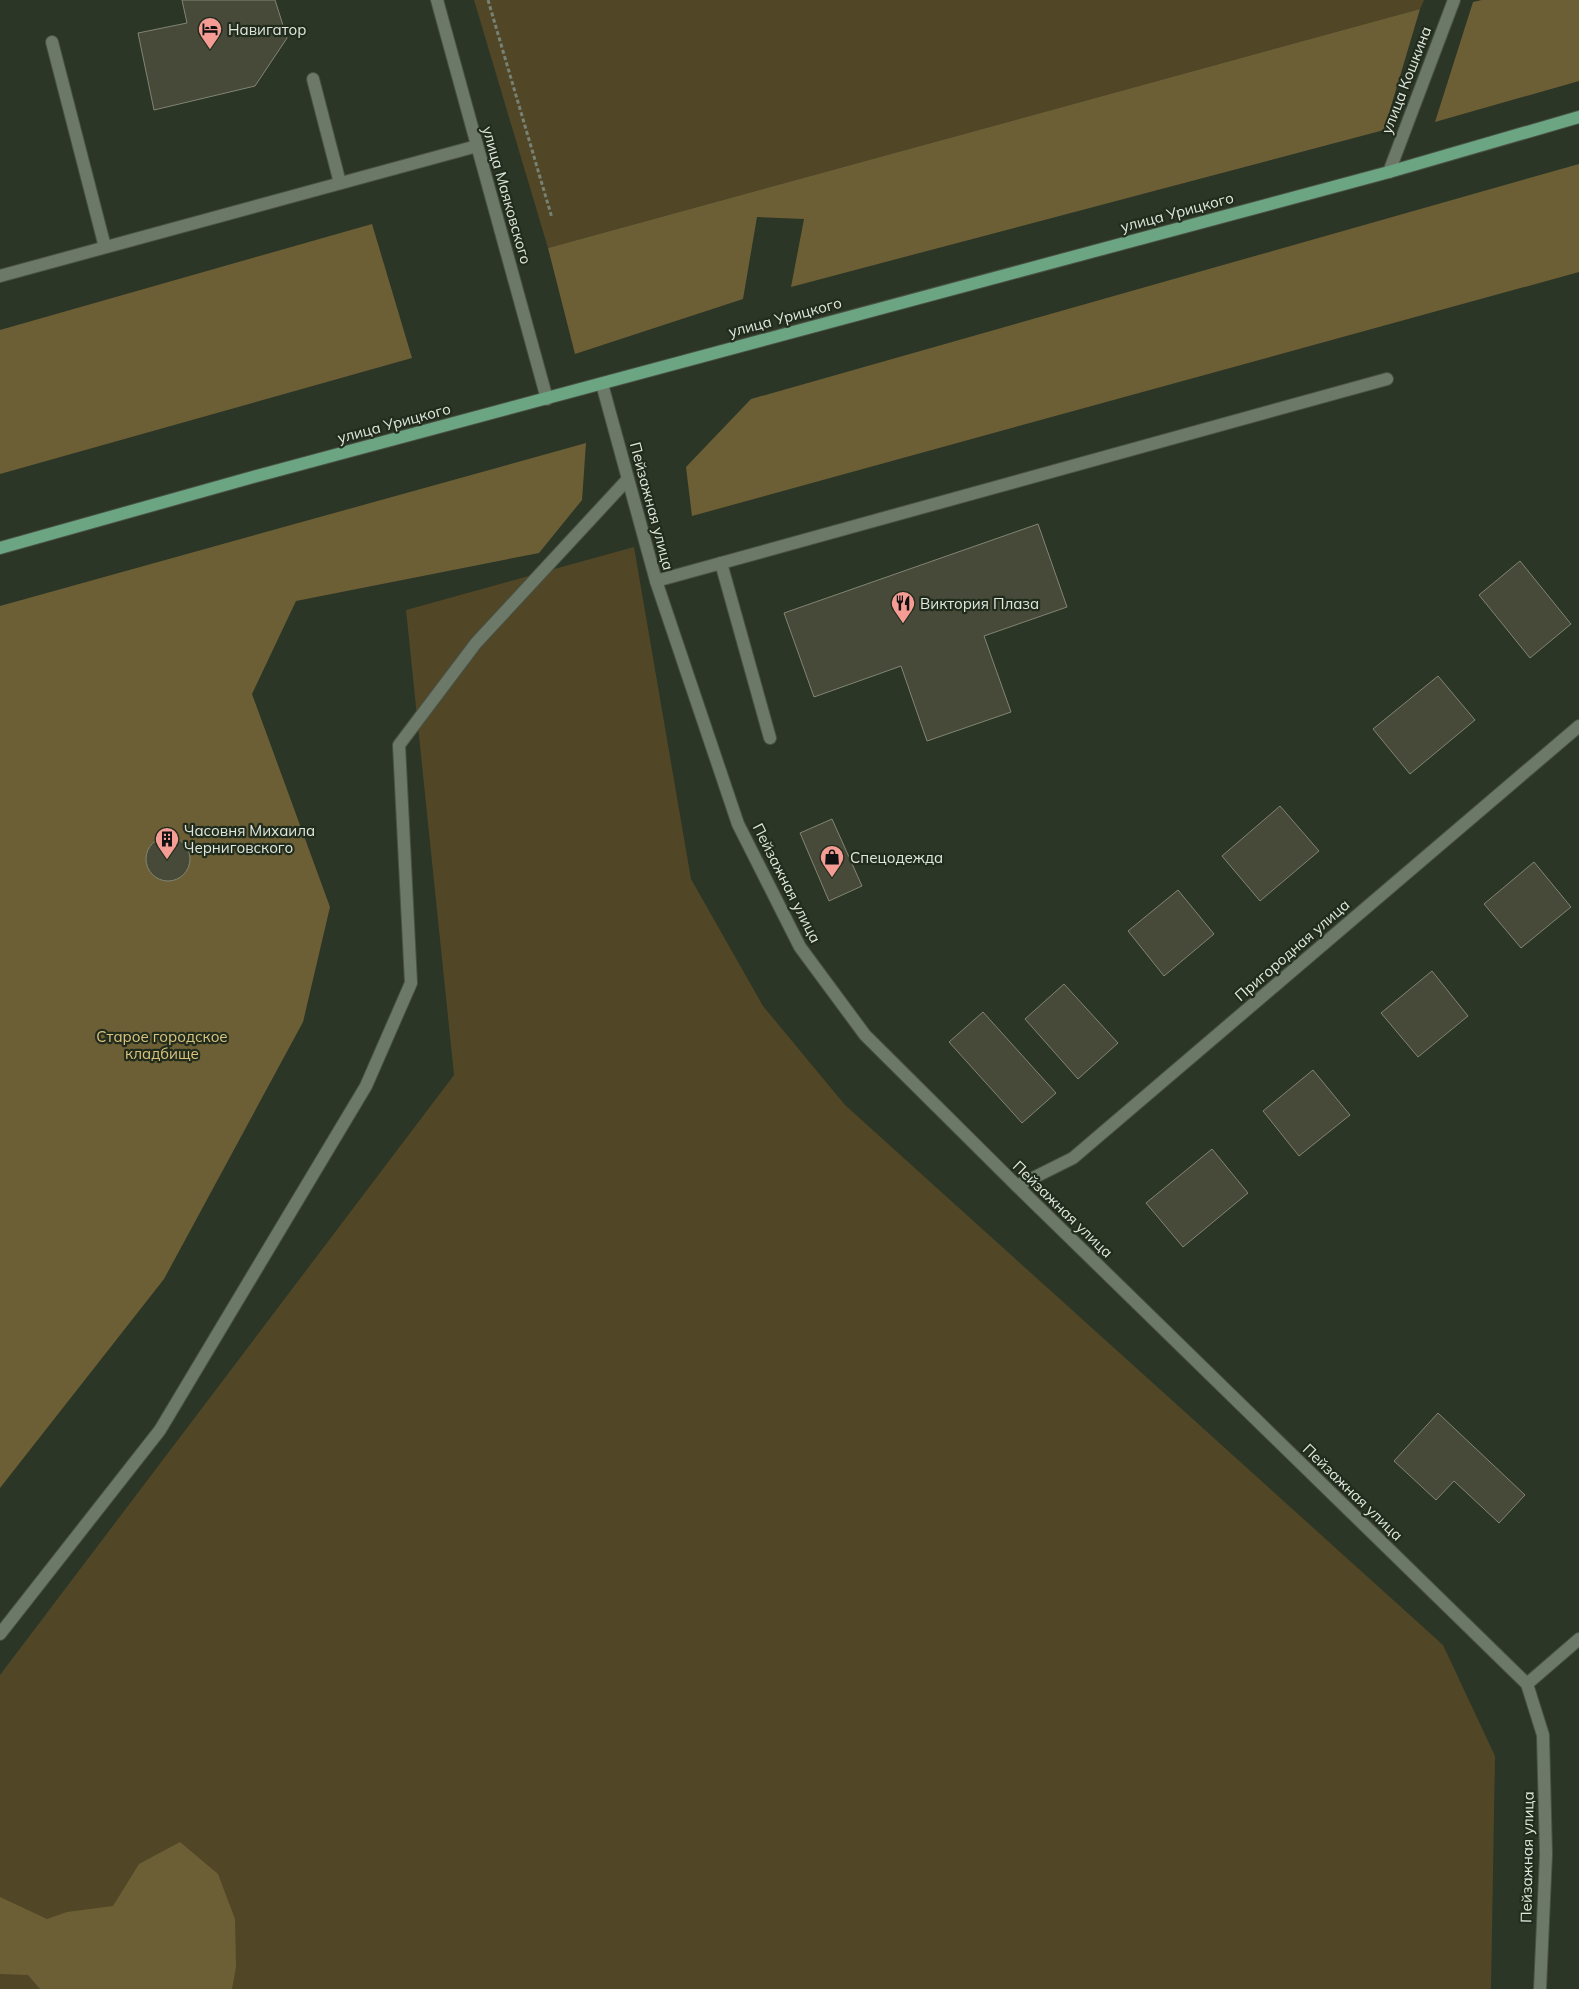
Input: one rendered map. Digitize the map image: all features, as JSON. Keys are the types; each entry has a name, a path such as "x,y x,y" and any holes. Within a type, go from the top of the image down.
{"main road":[{"name":"улица Урицкого","path":"0,548 253,477 1389,172 1579,117"}],"street":[{"name":"улица Маяковского","path":"437,0 547,399"},
{"name":"улица Кошкина","path":"1389,172 1454,0"},
{"path":"52,42 105,247"},
{"path":"313,79 340,183"},
{"path":"0,276 477,146"},
{"path":"656,581 1387,379"},
{"name":"Пейзажная улица","path":"602,384 656,581 738,824 800,947 865,1034 1017,1186 1527,1684 1543,1735 1546,1854 1540,1989"},
{"path":"0,1634 160,1430 366,1086 411,983 399,745 476,643 627,480"},
{"path":"721,563 770,738"},
{"name":"Пригородная улица","path":"1017,1186 1073,1158 1579,726"},
{"path":"1527,1684 1579,1639"}],"path":[{"path":"488,0 552,218"}],"shaded area":[{"path":"474,0 1424,0 1420,9 548,248"},
{"path":"634,547 691,879 763,1006 845,1105 1443,1645 1495,1756 1491,1989 0,1989 0,1675 454,1075 406,610"}],"green space":[{"path":"1482,0 1579,0 1579,81 1435,122 1473,2"},
{"path":"1420,9 1384,130 791,287 804,219 757,217 743,299 575,354 548,248"},
{"path":"1579,164 1579,272 692,516 686,467 751,399"},
{"path":"372,224 412,358 0,474 0,330"},
{"name":"Старое городское кладбище","path":"586,443 582,500 539,553 296,601 252,694 330,907 303,1022 164,1279 0,1488 0,606"},
{"path":"180,1842 218,1874 235,1919 236,1967 232,1989 40,1989 28,1975 0,1974 0,1897 47,1919 67,1912 113,1906 139,1864"}],"building":[{"name":"Навигатор","path":"182,0 275,0 287,38 255,86 154,110 138,33 187,23"},
{"name":"Виктория Плаза","path":"1038,524 1067,607 984,636 1011,712 927,741 901,666 814,697 784,613"},
{"path":"1520,561 1571,624 1530,658 1479,595"},
{"path":"1438,676 1475,720 1410,774 1373,729"},
{"path":"1280,806 1319,851 1260,901 1222,856"},
{"path":"832,819 862,886 829,901 800,833"},
{"name":"Часовня Михаила Черниговского","path":"172,837 184,843 189,850 189,868 184,875 177,880 164,881 156,878 149,871 146,855 149,847 156,840"},
{"path":"1534,862 1571,907 1521,948 1484,904"},
{"path":"1178,890 1214,934 1164,976 1128,931"},
{"path":"1432,971 1468,1016 1418,1057 1381,1013"},
{"path":"1064,984 1118,1043 1078,1079 1025,1019"},
{"path":"983,1012 1056,1093 1022,1123 949,1042"},
{"path":"1313,1070 1350,1115 1299,1156 1263,1111"},
{"path":"1212,1149 1248,1193 1183,1247 1146,1203"},
{"path":"1438,1413 1525,1495 1499,1523 1454,1481 1436,1500 1394,1461"}],"place":[{"name":"Навигатор","path":"210,50"},
{"name":"Виктория Плаза","path":"903,624"},
{"name":"Часовня Михаила Черниговского","path":"167,860"},
{"name":"Спецодежда","path":"832,878"}]}
